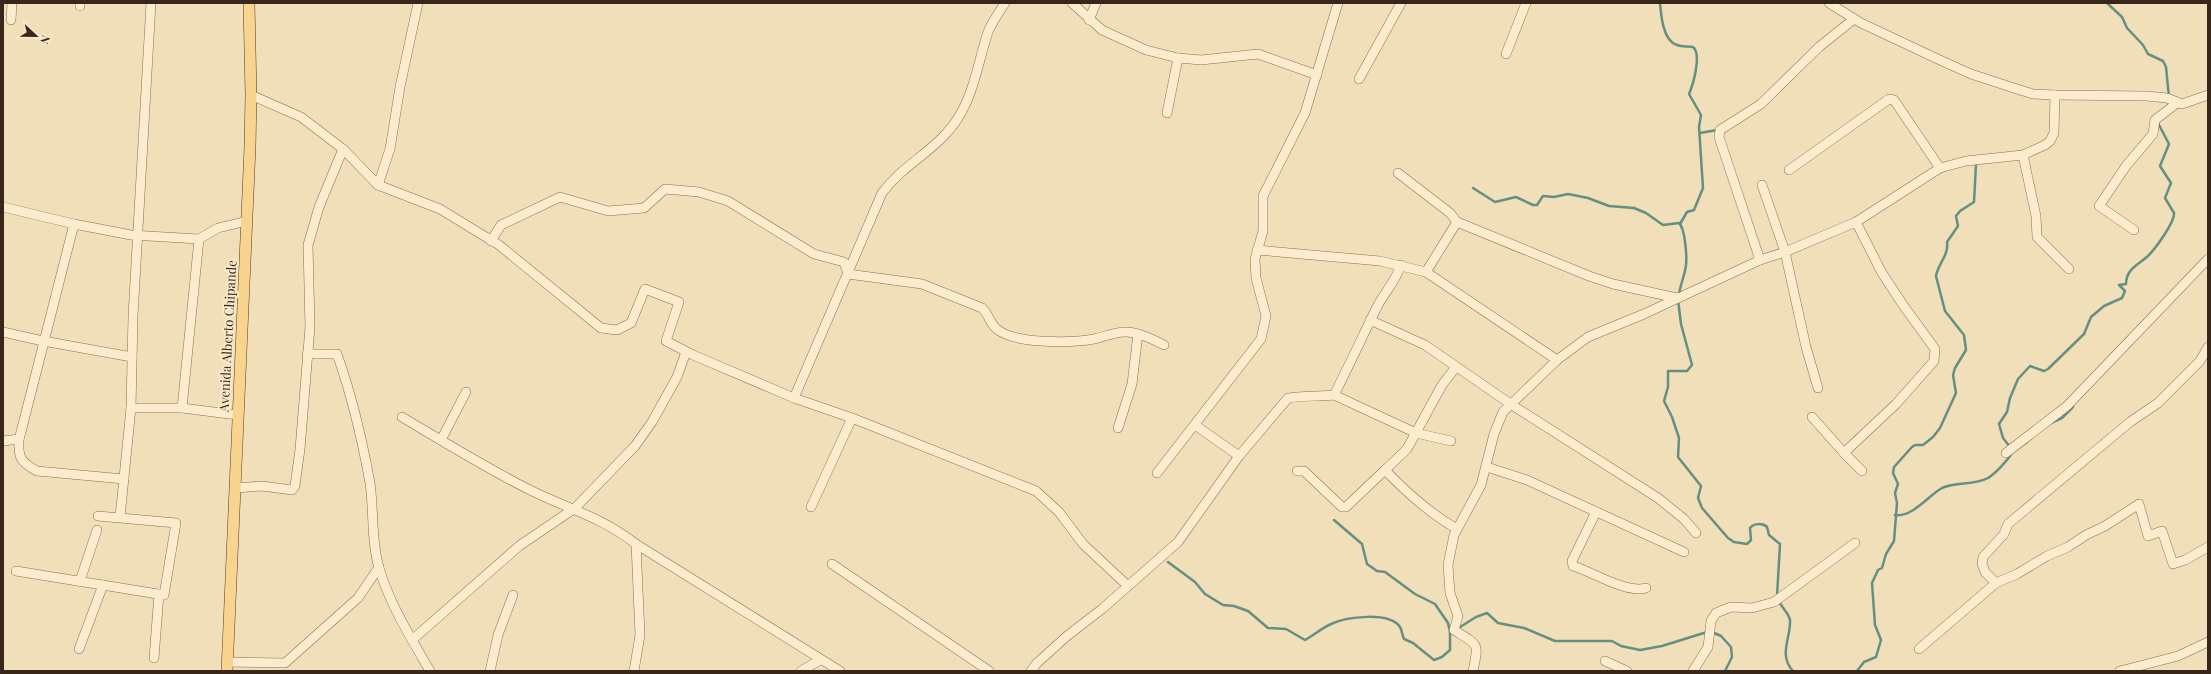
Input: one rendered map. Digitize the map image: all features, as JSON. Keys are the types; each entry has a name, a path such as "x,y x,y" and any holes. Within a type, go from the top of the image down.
{"main road":[{"name":"Avenida Alberto Chipande","path":"227,667 247,221 251,95 248,3"}],"street":[{"path":"11,20 12,3"},
{"path":"120,517 131,408 137,235 150,3"},
{"path":"378,185 390,149 400,87 418,3"},
{"path":"794,398 842,283 848,274 882,193 894,177 948,134 961,114 971,92 988,30 1005,3"},
{"path":"1072,3 1089,20 1102,30 1146,50 1178,58 1201,60 1258,54 1318,75"},
{"path":"1089,20 1096,3"},
{"path":"1158,474 1195,424 1258,346 1265,330 1266,316 1256,278 1255,259 1263,231 1263,196 1305,113 1318,75 1338,3"},
{"path":"1359,79 1401,3"},
{"path":"1506,54 1526,3"},
{"path":"1829,3 1854,19 1971,74 2033,94 2147,96 2167,98 2177,103 2188,103 2208,95"},
{"path":"1760,260 1719,137 1720,130 1762,104 1819,47 1854,19"},
{"path":"1167,113 1178,58"},
{"path":"251,95 301,117 343,149 378,185 440,209 491,241 550,285 600,328 617,330 631,323 645,289 679,302 666,341 686,352 794,398 852,418 1036,491 1059,512 1083,544 1128,586"},
{"path":"1473,671 1477,648 1476,644 1454,630 1458,616 1450,593 1448,558 1456,529 1482,485 1498,422 1503,412 1512,405 1557,360 1588,337 1760,260 1785,252 1856,222 1940,168 1966,161 2024,155 2050,141 2054,133 2054,95"},
{"path":"1789,170 1889,99 1894,100 1940,168"},
{"path":"2134,230 2099,206 2126,166 2153,134 2156,120 2177,103"},
{"path":"235,488 262,486 292,490 295,486 300,449 310,306 308,245 319,207 343,149"},
{"path":"2024,155 2036,216 2037,237 2069,269"},
{"path":"1398,173 1450,213 1457,222 1589,276 1613,284 1677,298"},
{"path":"1762,185 1785,252 1806,347 1818,388"},
{"path":"491,241 501,225 560,196 608,211 644,208 665,189 699,192 728,201 814,254 844,262 848,274"},
{"path":"3,207 74,224 137,235 199,239 218,228 247,221"},
{"path":"1426,272 1457,222"},
{"path":"1845,454 1896,404 1934,361 1936,354 1935,349 1882,273 1856,222"},
{"path":"74,224 19,439 18,453 27,466 36,471 124,479"},
{"path":"182,408 199,239"},
{"path":"1257,250 1380,261 1426,272 1557,360"},
{"path":"2006,453 2067,406 2208,259"},
{"path":"1334,395 1370,320 1384,294 1398,274 1401,265"},
{"path":"848,274 922,284 982,308 988,313 993,326 997,330 1021,338 1078,342 1125,332 1138,334 1164,345"},
{"path":"1370,320 1425,345 1512,405 1658,498 1684,518 1696,533"},
{"path":"3,332 43,341 132,357"},
{"path":"1118,428 1132,384 1138,334"},
{"path":"1996,583 1985,572 1982,564 1983,557 2004,534 2008,524 2054,488 2078,464 2130,422 2158,403 2200,361 2208,347"},
{"path":"412,640 519,546 575,508 635,446 652,422 677,377 686,352"},
{"path":"307,354 336,354 343,371 354,403 370,484 374,535 379,567 393,605 430,671"},
{"path":"1297,471 1304,471 1342,507 1346,507 1407,449 1442,385 1456,367"},
{"path":"441,440 466,392"},
{"path":"1031,671 1037,663 1067,636 1102,609 1178,542 1239,456 1288,398 1294,396 1305,398 1334,395 1416,433 1451,441"},
{"path":"131,408 182,408 238,415"},
{"path":"402,417 530,490 575,508 619,530 636,544 820,660 840,671"},
{"path":"1812,417 1862,471"},
{"path":"811,506 852,418"},
{"path":"1195,424 1239,456"},
{"path":"3,441 19,439"},
{"path":"1487,467 1527,480 1684,552"},
{"path":"1385,470 1420,505 1456,529"},
{"path":"1919,649 1996,583 2017,574 2047,556 2068,547 2086,535 2105,526 2139,504 2148,536 2162,531 2173,564 2185,560 2208,547"},
{"path":"1596,512 1572,561 1574,566 1627,588 1638,591 1646,588"},
{"path":"16,571 164,595 176,523 98,516"},
{"path":"80,581 97,530"},
{"path":"1693,671 1708,648 1711,621 1716,613 1731,607 1752,608 1774,602 1855,543"},
{"path":"634,671 640,635 636,544"},
{"path":"832,564 989,671"},
{"path":"227,667 285,663 358,598 379,567"},
{"path":"79,649 103,585"},
{"path":"154,658 159,594"},
{"path":"490,671 498,635 513,595"},
{"path":"2120,671 2178,656 2208,642"},
{"path":"801,671 820,660"},
{"path":"1605,661 1627,671"}],"waterway":[{"path":"1660,3 1664,27 1672,43 1681,46 1693,47 1697,56 1693,84 1689,94 1701,115 1699,127 1703,188 1694,210 1687,212 1680,224"},
{"path":"2107,3 2122,17 2127,28 2143,45 2148,54 2163,61 2166,67 2169,97"},
{"path":"2010,447 2003,438 1999,424 2007,412 2010,398 2018,379 2030,366 2044,371 2048,369 2084,334 2091,317 2104,306 2122,298 2125,291 2119,285 2126,284 2130,271 2151,253 2171,223 2174,213 2165,198 2171,183 2160,166 2169,144 2158,123"},
{"path":"1700,133 1717,130"},
{"path":"1857,671 1864,662 1876,657 1881,640 1875,625 1872,583 1878,570 1882,568 1886,554 1894,541 1897,503 1895,493 1898,484 1893,473 1894,467 1912,447 1915,445 1923,445 1933,437 1940,428 1956,393 1953,375 1955,368 1966,350 1964,335 1945,311 1936,276 1945,255 1947,242 1958,226 1956,216 1960,211 1974,202 1976,164"},
{"path":"1473,188 1495,202 1516,197 1533,205 1537,205 1543,196 1554,197 1568,194 1588,198 1609,206 1634,208 1646,213 1663,225 1679,223 1683,230 1686,249 1685,269 1679,295"},
{"path":"1678,300 1681,324 1692,365 1687,371 1668,371 1668,387 1664,401 1672,417 1679,438 1678,457 1701,486 1698,498 1702,508 1728,538 1734,542 1747,544 1751,540 1750,528 1756,524 1761,524 1767,527 1769,535 1780,544 1777,596"},
{"path":"2051,423 2062,418 2073,407"},
{"path":"2013,452 2027,442"},
{"path":"1895,515 1901,515 1914,510 1942,488 1977,482 1988,478 2001,467 2012,453"},
{"path":"1334,520 1362,544 1367,564 1377,571 1385,572 1415,594 1435,604 1448,623 1450,632 1453,631"},
{"path":"1168,562 1195,582 1205,594 1223,605 1234,606 1248,611 1268,628 1286,629 1305,640 1338,621 1377,617 1394,622 1400,627 1404,639 1413,643 1434,660 1442,657 1450,650 1450,632"},
{"path":"1779,601 1790,620 1786,646 1786,659 1793,671"},
{"path":"1457,629 1476,617 1487,613 1498,623 1524,628 1555,641 1612,641 1621,646 1640,650 1662,646 1707,632"},
{"path":"1712,632 1721,636 1731,647 1732,657 1725,671"}]}
